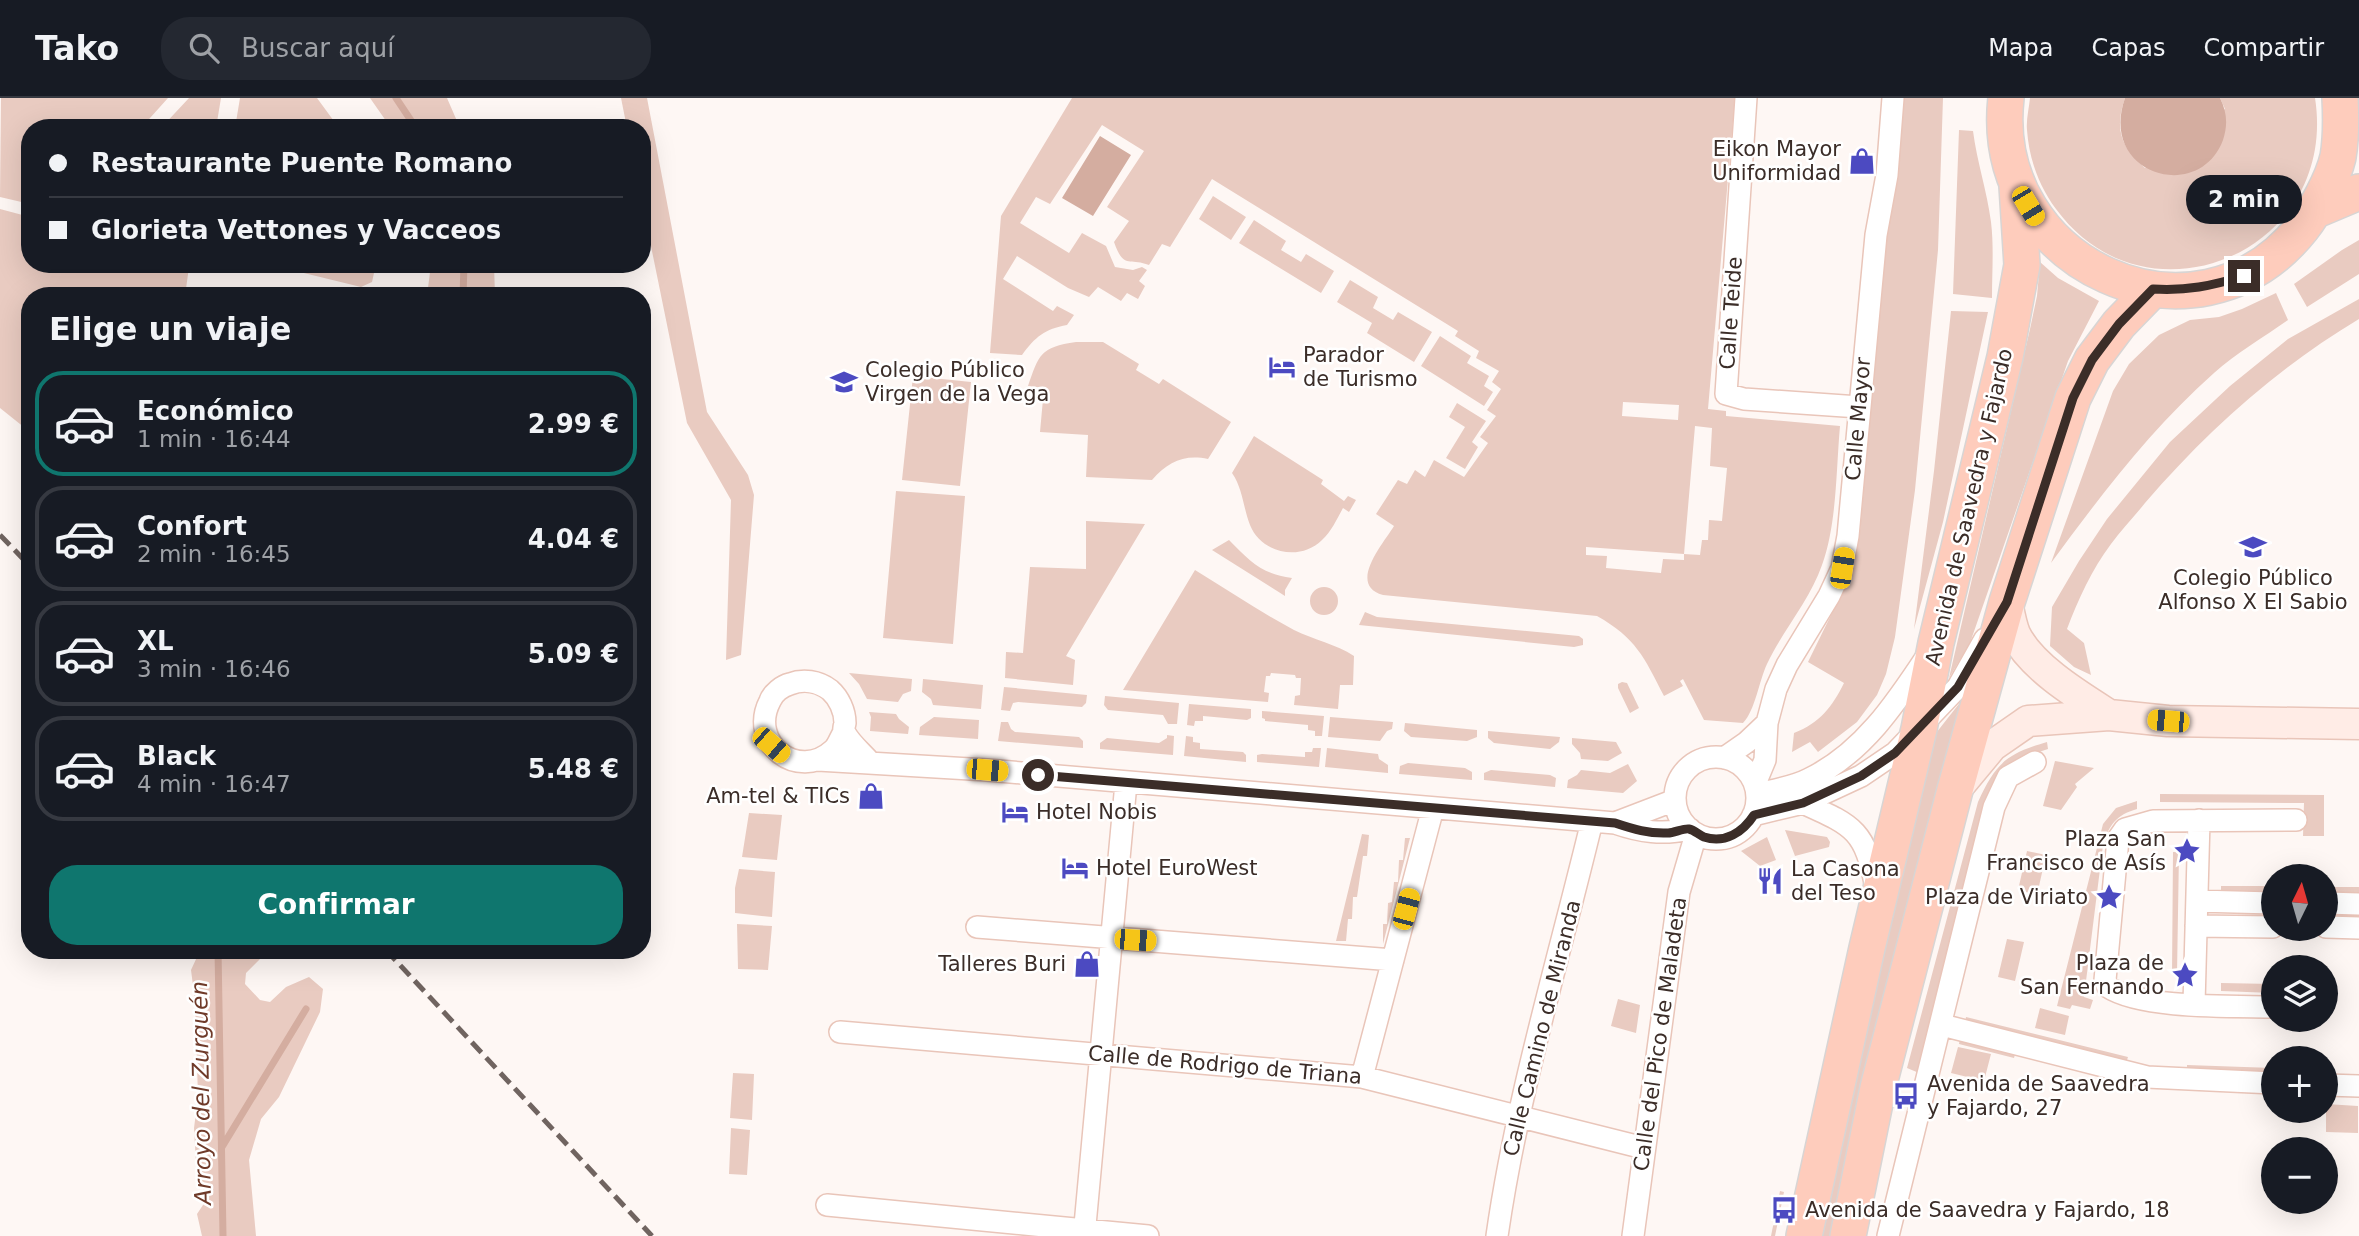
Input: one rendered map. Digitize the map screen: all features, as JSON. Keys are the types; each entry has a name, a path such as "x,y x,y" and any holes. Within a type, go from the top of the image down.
{"highway":[{"path":"2006,98 2004,120 2007,154 2017,186 2040,225 2071,256 2110,278 2153,289 2182,290 2212,286 2244,276 2273,259 2292,240 2316,210 2338,157 2340,98"},
{"name":"Avenida de Saavedra y Fajardo","path":"1804,1236 1936,643 2005,356 2022,265 2017,186"},
{"path":"2316,210 2359,192"},
{"path":"1847,1236 1878,1088 2007,602 2073,398 2092,360 2119,324 2153,289"}],"main road":[{"path":"2007,602 2015,634 2030,655 2069,689 2109,715"},
{"path":"1955,790 1992,746 2028,721 2109,715 2168,721 2359,724"}],"street":[{"name":"Calle Teide","path":"1746,98 1726,394 1744,400 1859,407"},
{"name":"Calle Mayor","path":"1755,798 1765,760 1767,723 1776,690 1787,665 1829,596 1842,568 1876,234 1887,175 1893,98"},
{"path":"1803,803 1861,776 1895,753 1958,687 2007,602"},
{"path":"1755,798 1809,780 1853,748 1880,723 1936,643"},
{"path":"818,760 834,749 844,732 845,720 838,699 821,684 803,680 786,685 772,695 764,711 764,729 771,745 784,757 801,762 869,761 1592,821 1615,823 1640,832 1656,834 1693,831 1718,839 1735,835 1746,826 1755,798 1747,771 1738,763 1724,758 1708,758 1688,768 1679,779 1675,800 1678,812 1693,831"},
{"path":"1724,758 1747,742 1767,723"},
{"path":"844,732 869,761"},
{"path":"1888,1236 1994,807 2008,777 2035,762"},
{"path":"1084,1233 1126,783"},
{"path":"1755,798 1803,803 1841,821 1863,841 1871,862 1878,902"},
{"path":"1615,823 1675,800"},
{"path":"1362,1077 1433,808"},
{"path":"2194,1004 2199,820"},
{"path":"2261,1007 2150,1000 2113,991 2108,987 2105,980 2118,839 2125,829 2153,821 2296,820"},
{"name":"Calle Camino de Miranda","path":"1497,1236 1505,1181 1592,821"},
{"name":"Calle del Pico de Maladeta","path":"1633,1236 1679,892 1693,831"},
{"path":"2338,903 2359,904"},
{"path":"2197,914 2261,905"},
{"path":"2197,914 2261,925"},
{"path":"977,927 1393,960"},
{"path":"2338,927 2359,928"},
{"path":"1942,1025 2147,1077 2261,1082"},
{"name":"Calle de Rodrigo de Triana","path":"840,1032 1362,1077 1644,1148"},
{"path":"2338,1085 2359,1086"},
{"path":"827,1205 1084,1233 1148,1236"}],"shaded area":[{"path":"1,98 168,98 149,119 21,119 21,202 0,197"},
{"path":"189,98 221,98 218,119 169,119"},
{"path":"240,98 317,98 332,119 236,119"},
{"path":"370,98 447,98 456,119 385,119"},
{"path":"621,98 647,98 707,412 748,475 754,495 741,655 726,660 731,500 687,423 651,246 651,119 625,119"},
{"path":"1072,98 1735,98 1708,409 1726,411 1726,416 1840,426 1831,532 1822,565 1811,590 1767,664 1747,718 1743,723 1704,720 1683,679 1680,681 1683,686 1664,696 1638,650 1621,632 1597,616 1383,595 1373,590 1368,583 1371,564 1394,526 1376,514 1398,480 1407,484 1415,470 1425,477 1434,460 1464,477 1488,443 1480,437 1496,416 1487,410 1501,389 1492,382 1499,371 1476,358 1479,351 1455,336 1458,331 1212,179 1170,247 1162,244 1149,265 1127,261 1121,256 1114,242 1129,221 1107,207 1144,151 1102,125 1050,204 1036,197 1020,223 1069,253 1082,233 1106,246 1115,267 1133,270 1142,267 1147,270 1139,281 1145,286 1138,299 1127,293 1121,301 1098,287 1089,297 1068,288 1017,256 1003,279 1053,311 1057,306 1074,315 1067,325 1041,335 1022,355 990,353 1001,216","holes":["1623,402 1679,405 1678,420 1622,416","1695,426 1712,428 1710,466 1727,468 1722,521 1709,520 1708,540 1702,540 1700,555 1684,554","1586,547 1684,554 1684,560 1663,559 1661,573 1606,568 1607,556 1586,555"]},
{"path":"1899,98 1943,98 1938,250 1915,490 1895,637 1886,674 1877,695 1857,722 1818,752 1810,742 1792,752 1794,733 1824,713 1844,683 1808,662 1854,568 1860,531"},
{"path":"2030,98 2125,98 2120,119 2122,137 2130,152 2145,168 2225,109 2220,98 2315,98 2314,152 2297,197 2268,233 2229,257 2184,269 2138,265 2094,246 2050,200 2040,182 2030,151 2027,126"},
{"path":"2125,98 2220,98 2226,119 2223,140 2211,160 2194,171 2174,175 2155,172 2138,162 2126,146 2120,125"},
{"path":"1959,130 1973,131 1987,199 1992,241 1992,298 1953,294"},
{"path":"1100,136 1131,155 1093,216 1062,198"},
{"path":"1213,196 1246,217 1231,240 1199,219"},
{"path":"0,209 21,215 21,273 188,273 186,287 21,287 21,425 0,408"},
{"path":"1254,220 1286,241 1281,250 1301,262 1306,254 1334,271 1321,293 1239,243"},
{"path":"2359,240 2359,274 2307,307 2294,284"},
{"path":"2040,262 2058,278 2099,301 2068,361 1970,643 1949,678 2030,329"},
{"path":"304,273 374,273 372,282 361,287"},
{"path":"430,273 494,273 495,287 428,287"},
{"path":"1350,280 1378,297 1373,308 1393,320 1398,312 1432,332 1414,362 1367,333 1372,323 1337,302"},
{"path":"2276,293 2288,320 2241,352 2191,394 2108,488 2051,563 2113,391 2129,364 2159,335 2190,320 2219,317"},
{"path":"2359,299 2359,319 2300,358 2244,402 2169,476 2115,539 2092,574 2067,629 2084,643 2091,675 2074,667 2050,646 2052,607 2107,519 2170,442 2230,386 2288,339"},
{"path":"1951,311 1988,312 1943,522 1914,629 1934,471"},
{"path":"1440,336 1471,356 1467,363 1489,376 1484,386 1493,392 1484,406 1421,366"},
{"path":"1076,342 1103,342 1139,364 1136,370 1159,384 1163,379 1231,422 1208,459 1177,461 1164,468 1152,480 1086,477 1088,435 1040,432 1044,388 1028,386 1043,354 1055,347"},
{"path":"913,376 971,382 960,486 902,480"},
{"path":"1457,403 1486,421 1472,442 1478,447 1465,469 1446,458 1465,427 1449,417"},
{"path":"1254,436 1323,480 1321,484 1344,501 1348,496 1356,500 1349,512 1343,508 1328,533 1313,547 1303,551 1282,551 1272,548 1255,535 1232,473"},
{"path":"896,491 965,496 953,644 883,638"},
{"path":"1086,521 1145,524 1066,656 1075,660 1073,685 1005,678 1006,652 1023,653 1030,567 1086,569"},
{"path":"1229,540 1264,570 1292,578 1285,590 1285,596 1212,550"},
{"path":"1195,570 1294,630 1354,656 1353,685 1340,685 1338,709 1294,705 1295,696 1300,695 1301,678 1296,678 1295,675 1271,673 1266,676 1264,692 1269,693 1268,702 1123,690"},
{"path":"1324,587 1334,591 1338,601 1334,611 1324,615 1314,611 1310,601 1314,591"},
{"path":"1365,612 1377,617 1579,636 1583,639 1583,645 1574,647 1359,625"},
{"path":"849,673 912,679 911,691 903,694 898,702 867,699"},
{"path":"923,679 983,685 981,709 933,705 931,699 922,692"},
{"path":"1627,683 1639,708 1630,713 1618,688 1618,684"},
{"path":"1004,687 1087,695 1086,703 1082,707 1018,702 1013,703 1010,711 1001,710"},
{"path":"1105,696 1179,703 1177,724 1168,724 1163,715 1108,710 1104,705"},
{"path":"1962,700 1833,1236 1820,1236 1929,742"},
{"path":"1189,704 1251,709 1251,718 1247,720 1203,716 1203,721 1195,721 1194,726 1187,725"},
{"path":"1262,711 1324,716 1322,736 1315,736 1315,731 1308,730 1308,725 1265,721"},
{"path":"869,712 896,714 909,727 908,734 870,731"},
{"path":"934,717 979,720 978,739 919,735 920,727"},
{"path":"1330,717 1393,722 1392,729 1387,731 1380,741 1328,737"},
{"path":"1001,722 1008,722 1015,732 1079,737 1083,741 1083,748 998,741"},
{"path":"1405,723 1477,730 1477,737 1467,741 1411,737 1404,731"},
{"path":"1488,731 1560,737 1559,742 1550,749 1494,743 1488,738"},
{"path":"1167,735 1174,736 1173,755 1100,749 1100,743 1107,738 1159,743 1167,738"},
{"path":"1186,736 1193,737 1193,742 1200,743 1200,749 1243,752 1246,762 1184,756"},
{"path":"1572,738 1616,742 1622,753 1608,761 1581,759 1580,753 1572,744"},
{"path":"2047,742 2048,749 2024,757 2010,768 1919,1073 1907,1068 1978,802 1991,778 2004,762 2021,751"},
{"path":"1313,748 1321,748 1319,767 1257,762 1257,755 1262,754 1305,757 1305,752 1312,752"},
{"path":"1327,748 1378,754 1379,759 1388,765 1388,773 1325,767"},
{"path":"2055,761 2094,768 2075,784 2077,787 2061,810 2043,806"},
{"path":"1408,763 1465,768 1472,772 1472,780 1399,774 1400,766"},
{"path":"1628,764 1637,781 1623,793 1567,788 1568,780 1581,770 1610,773"},
{"path":"1491,770 1550,775 1556,778 1555,787 1484,780 1484,773"},
{"path":"2160,794 2324,795 2324,836 2303,836 2304,803 2160,802"},
{"path":"2137,801 2137,809 2114,822 2103,845 2084,997 2093,1000 2090,1009 2072,1005 2070,1009 2057,1006 2103,824 2116,808"},
{"path":"749,813 782,815 777,860 742,857"},
{"path":"1785,830 1827,837 1829,847 1795,856"},
{"path":"1362,834 1369,835 1367,856 1363,856 1357,897 1353,897 1352,919 1348,919 1346,941 1336,941"},
{"path":"1767,837 1776,860 1760,866 1741,851"},
{"path":"1405,838 1410,838 1383,944 1383,924 1387,924 1388,903 1392,902 1394,882 1398,882 1399,860 1403,860"},
{"path":"2027,851 2046,855 2037,895 2018,890"},
{"path":"2173,852 2179,852 2177,974 2172,974"},
{"path":"739,869 775,872 772,917 735,913 735,888"},
{"path":"2221,886 2261,886 2261,892 2221,891"},
{"path":"2338,887 2359,887 2359,898 2353,898 2353,892 2338,892"},
{"path":"737,924 772,926 768,970 738,969"},
{"path":"2007,939 2024,942 2015,981 1998,977"},
{"path":"196,959 260,959 246,973 245,984 260,1000 270,1002 286,987 309,977 323,989 320,1012 279,1097 261,1119 249,1160 256,1236 202,1236 197,1214 203,1205 203,1188 196,1164 194,1128 198,1097 195,1001 191,970"},
{"path":"2221,983 2261,984 2261,993 2221,991"},
{"path":"1618,999 1640,1005 1636,1033 1611,1026"},
{"path":"2040,1008 2069,1016 2065,1035 2035,1028"},
{"path":"1966,1017 2128,1057 2126,1063 1965,1023"},
{"path":"1960,1037 2016,1051 2014,1058 1959,1044"},
{"path":"1958,1047 1991,1054 1984,1081 1951,1073"},
{"path":"2187,1065 2261,1068 2261,1074 2187,1071"},
{"path":"733,1073 754,1074 752,1120 730,1118"},
{"path":"2338,1105 2358,1106 2358,1133 2326,1132 2326,1123 2338,1123"},
{"path":"731,1128 750,1130 747,1175 729,1174"},
{"path":"1780,1191 1784,1192 1775,1236 1771,1236"}],"waterway":[{"name":"Arroyo del Zurguén","path":"396,98 410,119"},
{"name":"Arroyo del Zurguén","path":"463,287 464,273"},
{"name":"Arroyo del Zurguén","path":"218,959 223,1236"},
{"path":"222,1147 306,1009"}],"railway":[{"path":"0,535 21,557"},
{"path":"394,959 652,1236"}],"place":[{"name":"Eikon Mayor Uniformidad","path":"1862,161"},
{"name":"Parador de Turismo","path":"1282,367"},
{"name":"Colegio Público Virgen de la Vega","path":"844,382"},
{"name":"Colegio Público Alfonso X El Sabio","path":"2253,547"},
{"name":"Am-tel & TICs","path":"871,796"},
{"name":"Hotel Nobis","path":"1015,812"},
{"name":"Plaza San Francisco de Asís","path":"2187,851"},
{"name":"Hotel EuroWest","path":"1075,868"},
{"name":"La Casona del Teso","path":"1770,881"},
{"name":"Plaza de Viriato","path":"2109,897"},
{"name":"Talleres Buri","path":"1087,964"},
{"name":"Plaza de San Fernando","path":"2185,975"},
{"name":"Avenida de Saavedra y Fajardo, 27","path":"1906,1096"},
{"name":"Avenida de Saavedra y Fajardo, 18","path":"1784,1210"}],"route":[{"path":"1038,775 1615,823 1640,832 1656,834 1690,829 1707,838 1718,839 1735,835 1754,815 1803,803 1874,768 1895,753 1958,687 2007,602 2073,398 2092,360 2119,324 2153,289 2182,290 2212,286 2244,276"}]}
